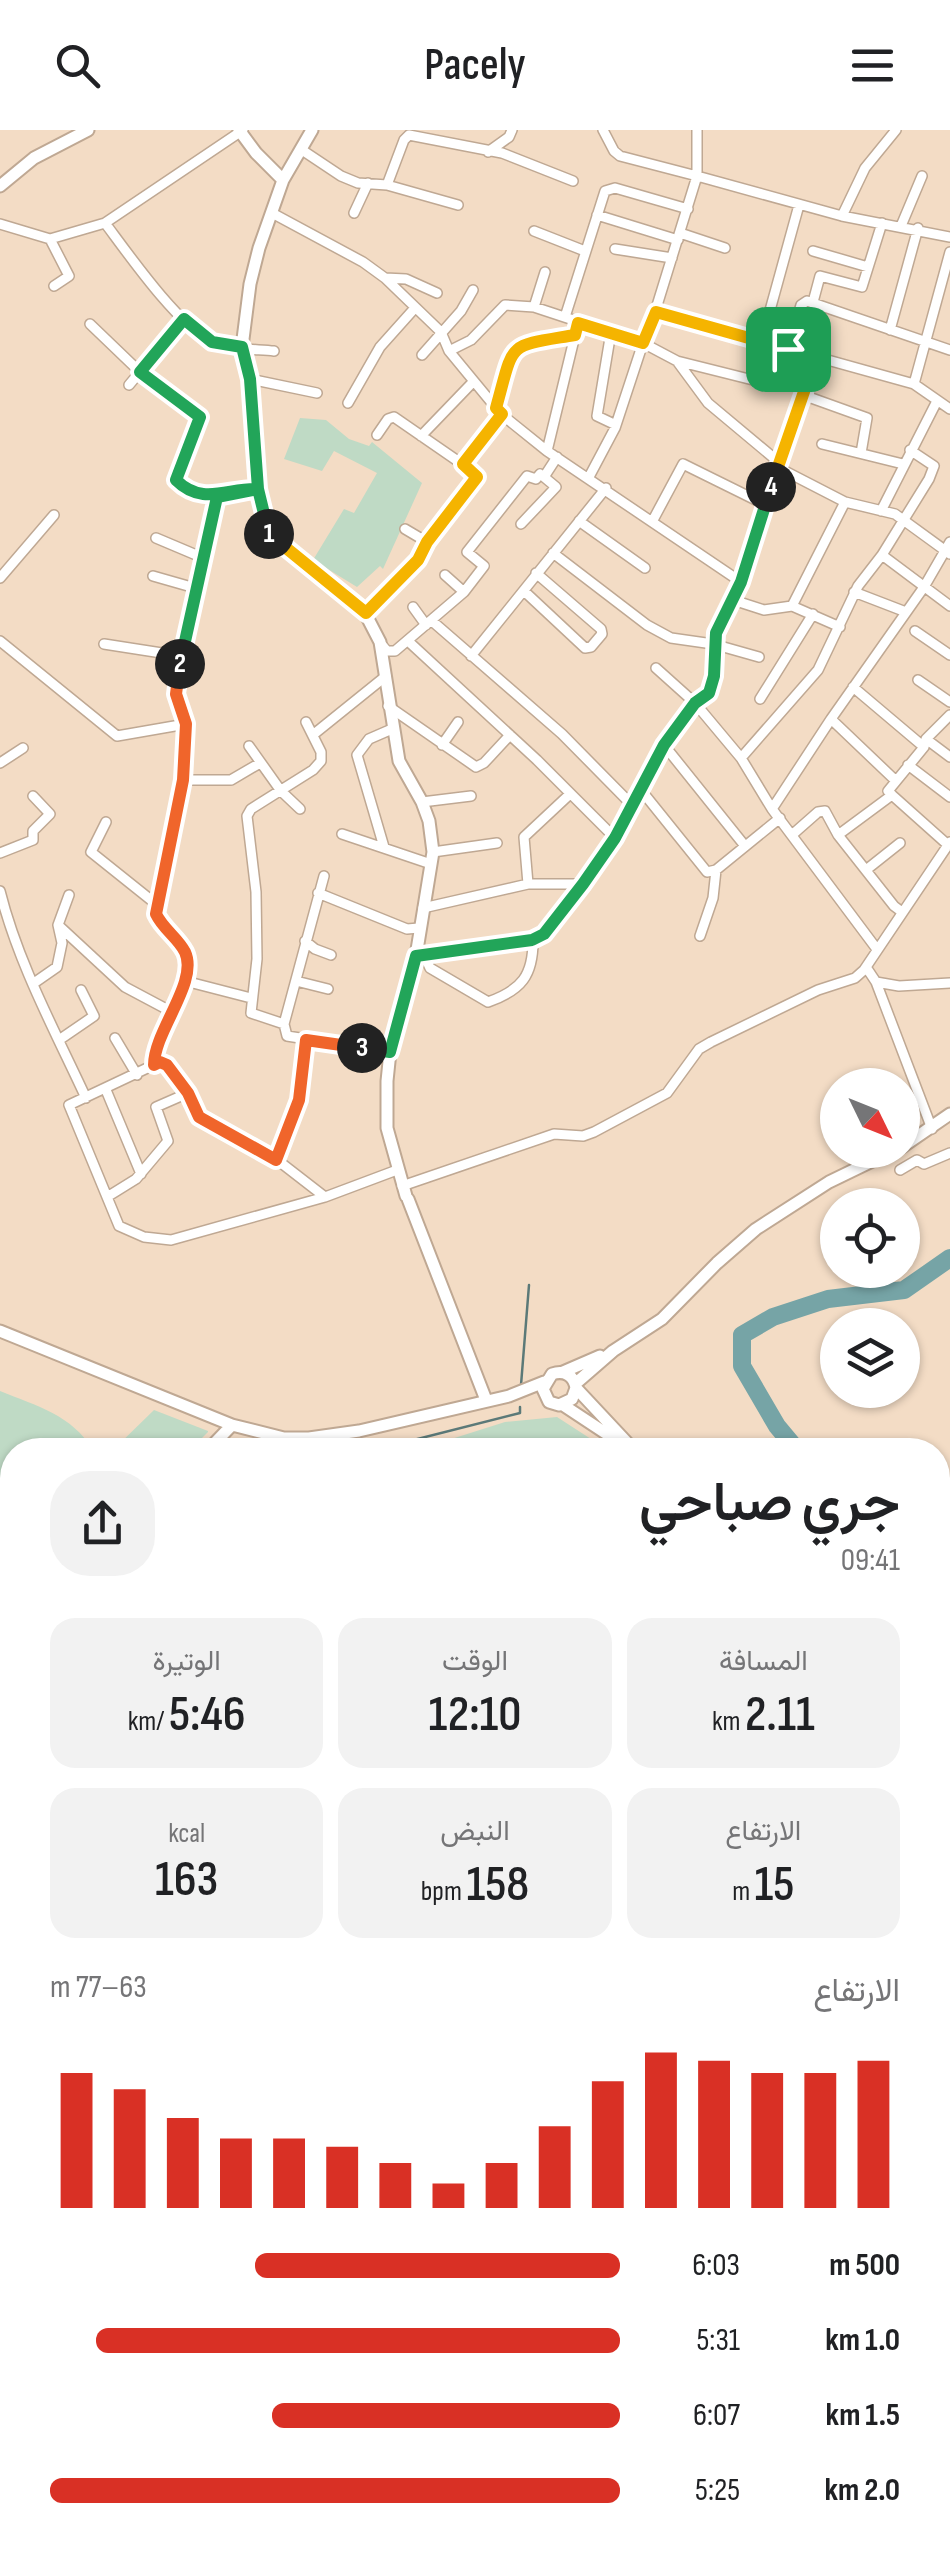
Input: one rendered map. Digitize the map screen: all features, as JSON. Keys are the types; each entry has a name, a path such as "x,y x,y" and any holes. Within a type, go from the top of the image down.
{"street":[{"path":"0,186 34,158 88,130"},
{"path":"312,130 283,180 272,213 250,284 242,347 250,379 258,489 269,534 366,613 380,642 387,651 395,652 464,592 484,566 467,552 527,476 536,478 540,474 556,486 521,524"},
{"path":"488,152 509,137 512,130"},
{"path":"603,130 620,156 842,216 950,236"},
{"path":"589,477 616,425 656,312 697,176 697,130"},
{"path":"842,216 866,168 896,130"},
{"path":"0,224 50,239 105,223 241,131 256,154 283,180"},
{"path":"387,185 405,137 420,133 502,153 574,181"},
{"path":"302,150 341,176 458,205"},
{"path":"901,226 922,176"},
{"path":"354,213 368,183"},
{"path":"565,317 603,193 610,188 688,209"},
{"path":"449,351 471,340 505,305 534,307 643,343 676,361 757,381 799,205"},
{"path":"272,213 385,278 441,332 449,351 498,411 547,451 741,582"},
{"path":"597,215 725,248"},
{"path":"820,276 861,288 882,222"},
{"path":"105,223 184,319 212,342 274,351"},
{"path":"890,330 918,228"},
{"path":"534,231 585,252"},
{"path":"50,239 68,276 54,286"},
{"path":"614,248 672,258"},
{"path":"813,251 868,267"},
{"path":"914,384 925,339 946,287 950,252"},
{"path":"813,302 826,255"},
{"path":"534,307 545,272"},
{"path":"385,278 406,280 437,293"},
{"path":"422,355 461,311 473,290"},
{"path":"788,349 801,305 807,300 950,350"},
{"path":"348,403 380,347 414,309"},
{"path":"656,312 914,384 950,409"},
{"path":"129,385 184,319"},
{"path":"547,451 578,323"},
{"path":"90,324 140,372 198,414 200,420 176,480 184,488 217,497 258,489"},
{"path":"611,332 598,416 616,425"},
{"path":"463,464 498,411 511,354 516,348 575,335"},
{"path":"420,956 532,940 544,934 615,838 664,745 695,703 709,693 713,644 719,624 741,582 816,357"},
{"path":"676,361 716,411 781,466 845,502 904,518 948,549 772,809"},
{"path":"250,379 317,392"},
{"path":"421,436 473,382"},
{"path":"803,396 868,418 860,453"},
{"path":"881,510 937,400"},
{"path":"366,613 418,560 427,542 477,477 392,417 378,435"},
{"path":"822,444 903,464"},
{"path":"741,758 812,679 854,592 882,555 935,467 910,450"},
{"path":"544,477 557,458"},
{"path":"653,520 678,468 686,463 764,504"},
{"path":"471,656 606,488"},
{"path":"154,1065 155,1047 185,981 186,954 159,921 156,904 172,845 183,780 186,724 176,694 181,656 217,497"},
{"path":"792,606 845,502"},
{"path":"0,578 54,516"},
{"path":"578,521 645,568"},
{"path":"404,529 427,542"},
{"path":"156,538 202,557"},
{"path":"553,552 647,625 670,638 760,656"},
{"path":"882,555 950,606"},
{"path":"524,592 585,648 591,647 602,634 536,573"},
{"path":"153,576 195,588"},
{"path":"444,576 464,592"},
{"path":"854,592 906,612"},
{"path":"733,600 764,610 792,606 840,627"},
{"path":"413,607 562,734 632,805"},
{"path":"760,699 813,614"},
{"path":"915,631 950,655"},
{"path":"0,641 117,736 186,724"},
{"path":"408,641 615,838"},
{"path":"380,642 399,760 429,821 432,858 419,928 420,956 390,1052 387,1128 405,1194 486,1400"},
{"path":"104,644 181,656"},
{"path":"656,668 695,703 741,758 772,809 876,948"},
{"path":"314,734 386,676"},
{"path":"918,680 950,702"},
{"path":"853,687 925,743 950,757"},
{"path":"388,706 480,767 510,736"},
{"path":"405,1194 554,1134 583,1136 594,1132 667,1093 699,1049 818,990 855,978 949,844 888,791 950,715"},
{"path":"831,718 896,781"},
{"path":"284,1024 250,1013 257,959 256,892 247,816 251,809 321,762 314,734 306,722"},
{"path":"442,745 458,722"},
{"path":"384,847 356,755 369,739 392,729"},
{"path":"664,745 744,846"},
{"path":"249,746 281,791 300,808"},
{"path":"0,763 23,748"},
{"path":"183,780 231,780 260,763"},
{"path":"908,765 950,796"},
{"path":"641,790 706,872 716,870 780,818"},
{"path":"528,884 524,837 570,794"},
{"path":"838,835 892,795"},
{"path":"0,853 33,840 33,831 50,814 33,796"},
{"path":"422,802 471,796"},
{"path":"793,834 822,811 902,912"},
{"path":"106,822 91,852 156,904"},
{"path":"342,834 432,858 497,843"},
{"path":"866,870 900,843"},
{"path":"700,936 713,898 716,870"},
{"path":"324,876 284,1024 288,1036 390,1052"},
{"path":"423,908 528,884 583,884"},
{"path":"0,892 34,983 86,1098"},
{"path":"318,893 408,929 419,928"},
{"path":"34,983 57,967 62,943 58,925 69,895"},
{"path":"58,925 124,987 172,1012"},
{"path":"420,956 430,968 488,1002 528,976 533,965 532,940"},
{"path":"305,941 331,955"},
{"path":"866,967 876,982 932,1129"},
{"path":"185,981 251,998"},
{"path":"296,981 328,989"},
{"path":"876,982 898,986 950,983"},
{"path":"60,1040 94,1016 81,990"},
{"path":"114,1038 137,1075"},
{"path":"276,1160 299,1100 306,1040"},
{"path":"325,1197 276,1160 199,1117 188,1093 167,1065 160,1062 69,1105 118,1226 160,1240 201,1234 325,1197 398,1170"},
{"path":"106,1090 141,1174"},
{"path":"106,1197 141,1174 168,1140 156,1107 188,1093"},
{"path":"920,1136 950,1114"},
{"path":"900,1170 916,1160 924,1164 950,1153"},
{"path":"563,1405 572,1399 576,1386 614,1351 662,1319 756,1229 859,1168"},
{"path":"0,1330 232,1425 263,1434 309,1438 509,1396 544,1382 552,1374 614,1351"},
{"path":"562,1372 622,1438"},
{"path":"544,1382 546,1399"},
{"path":"509,1396 546,1399 563,1405 614,1438"},
{"path":"220,1438 232,1425"}],"green space":[{"path":"300,418 326,420 349,439 369,446 372,442 422,483 383,569 380,566 357,587 313,560 344,509 354,513 377,473 334,451 322,471 284,459"},
{"path":"0,1391 64,1420 84,1438 0,1438"},
{"path":"154,1410 208,1431 202,1438 125,1438"},
{"path":"557,1417 589,1438 454,1438 505,1422"}],"waterway":[{"path":"787,1438 742,1366 742,1335 773,1317 828,1299 904,1290 950,1258"},
{"path":"521,1385 529,1285"},
{"path":"421,1438 520,1413 520,1407"}],"route":[{"path":"788,349 656,312 643,343 578,323 575,335 520,345 511,354 496,408 502,414 463,464 477,477 427,542 418,560 366,613 269,534 258,489 217,497 184,488 178,482 176,476 200,417 140,372 184,319 212,342 242,347 250,379 258,489 249,488 217,497 202,557 176,694 186,724 183,780 172,845 156,904 159,921 184,950 187,960 183,989 158,1039 154,1065 167,1065 188,1093 199,1117 276,1160 296,1112 306,1040 390,1052 416,956 532,940 544,934 583,884 615,838 664,745 695,703 709,693 716,633 741,582 816,357 788,349"}]}
